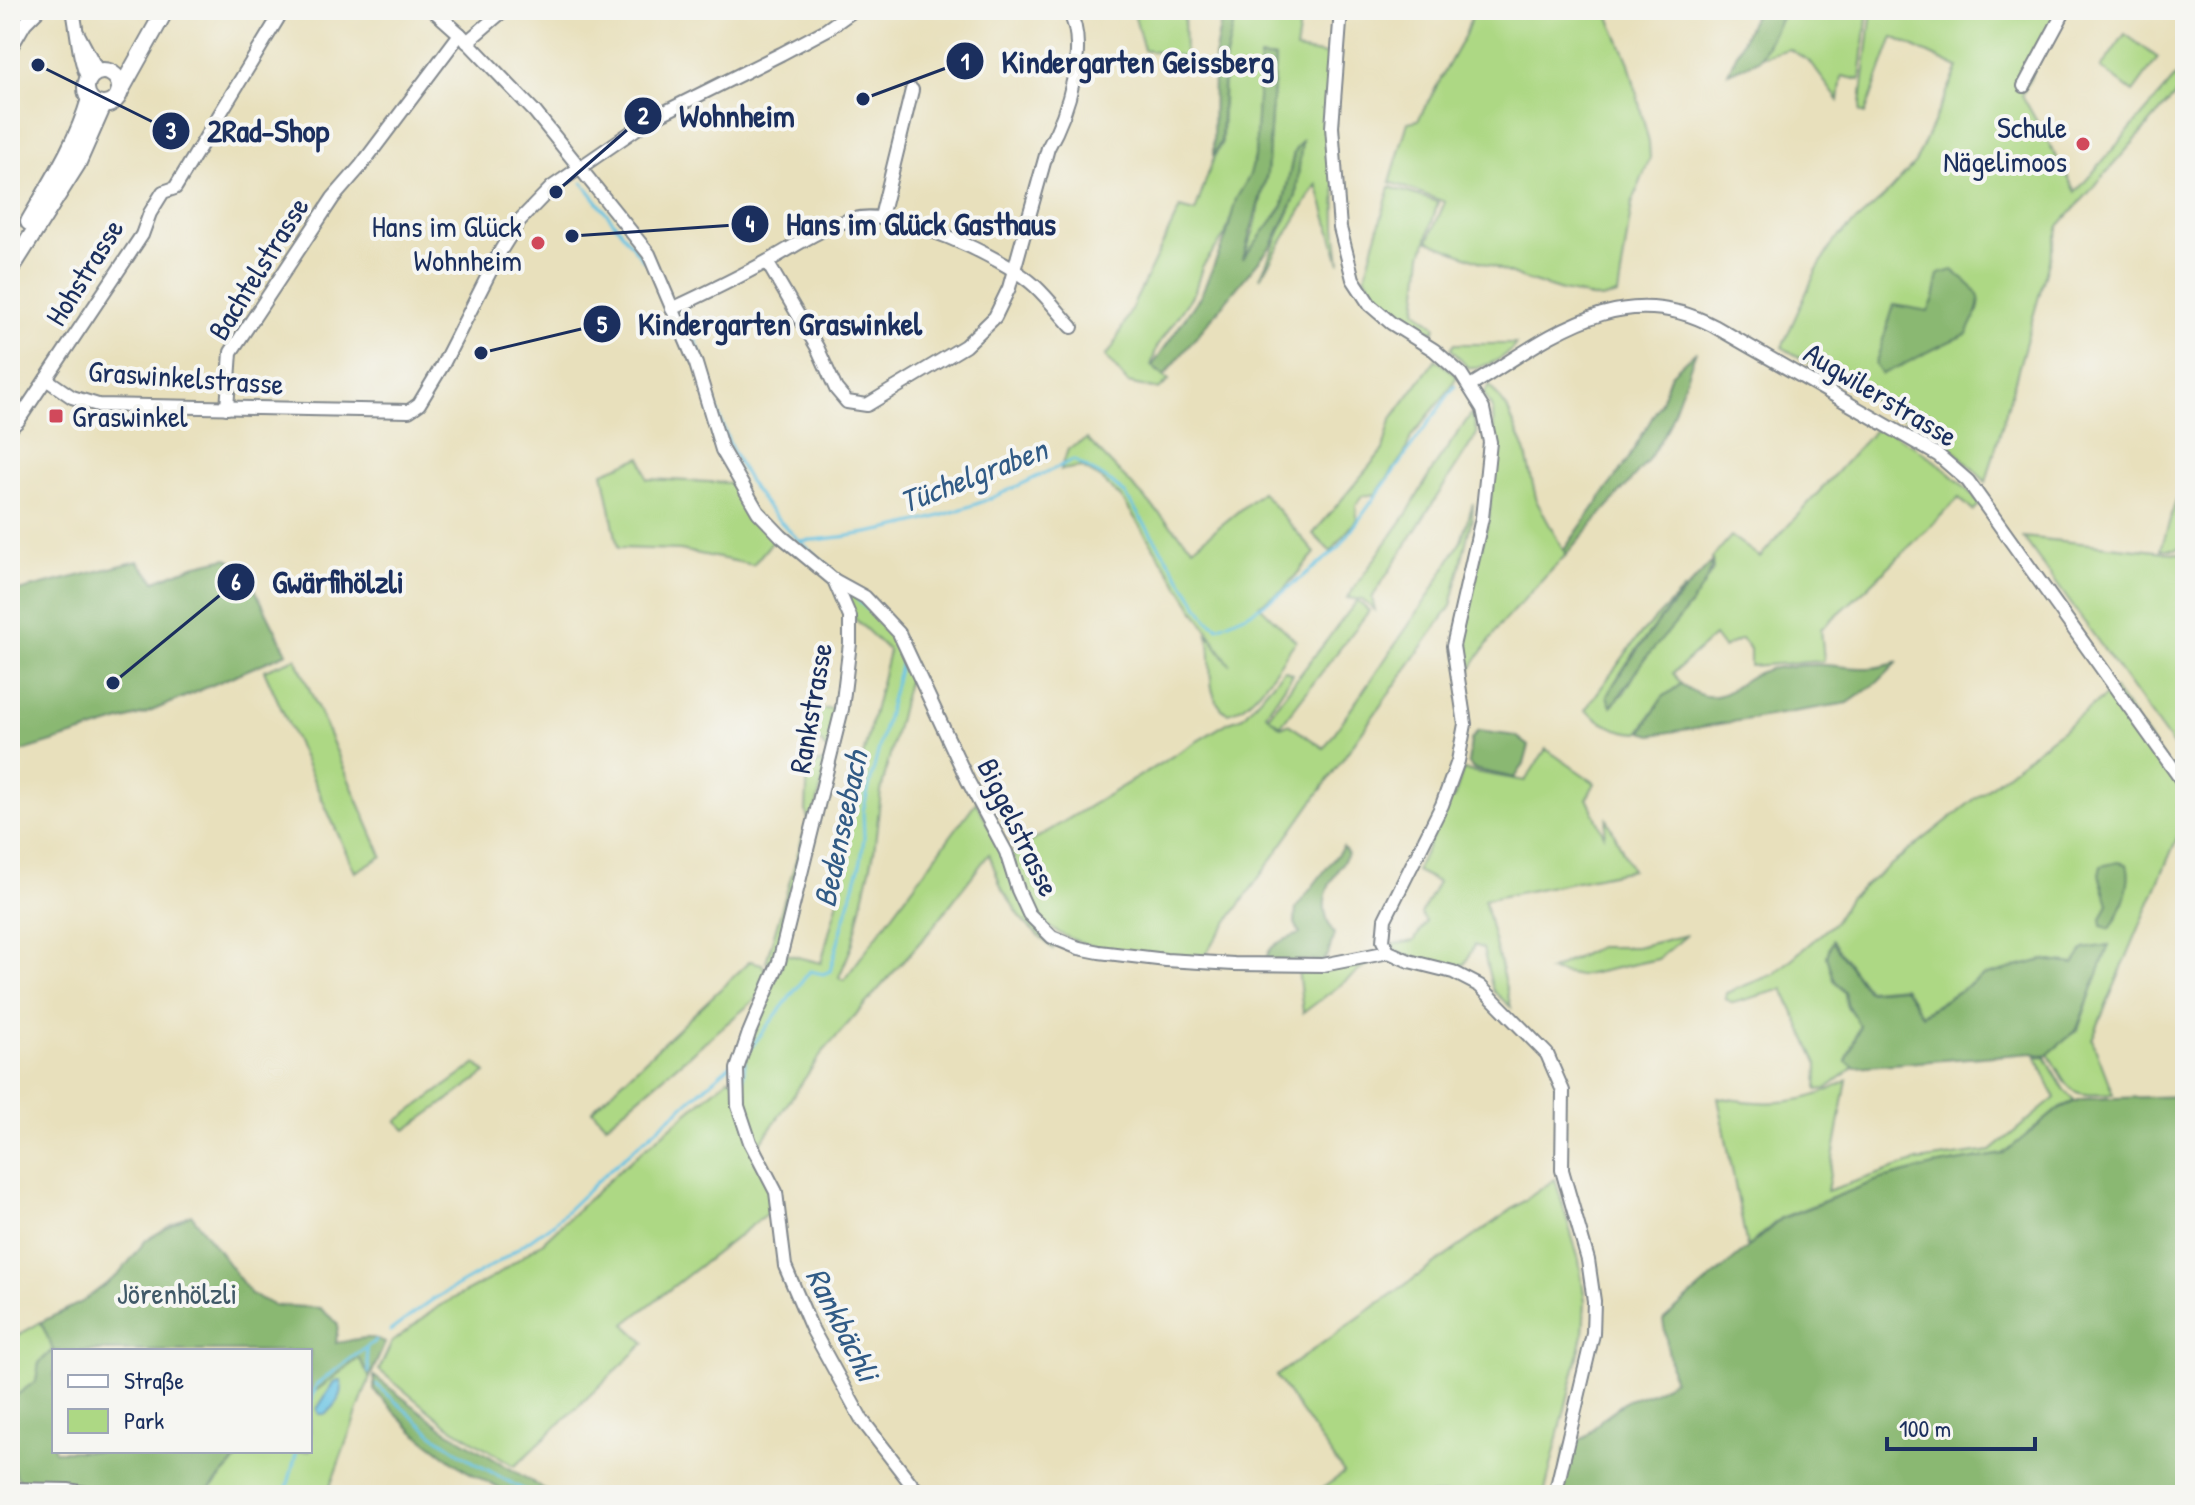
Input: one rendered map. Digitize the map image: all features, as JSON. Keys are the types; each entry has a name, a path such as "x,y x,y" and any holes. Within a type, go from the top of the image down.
{"main road":[{"path":"164,12 112,103 97,102 86,90 98,75 124,63 164,12"},
{"path":"98,75 118,80 119,93"},
{"path":"10,253 97,102"},
{"path":"10,270 77,164 97,102"}],"street":[{"path":"10,49 25,23 38,10"},
{"path":"73,10 77,31 98,75"},
{"name":"Hohstrasse","path":"10,428 18,421 142,235 150,213 163,192 175,188 283,10"},
{"name":"Rankstrasse","path":"433,10 535,112 649,254 696,364 722,450 758,512 781,536 834,580 850,617 842,709 779,962 737,1069 738,1106 750,1142 776,1192 785,1266 812,1329 862,1420 923,1495"},
{"name":"Bachtelstrasse","path":"227,408 231,352 333,198 464,38 504,10"},
{"path":"579,167 649,120 826,30 854,10"},
{"path":"767,262 817,347 836,389 847,402 867,405 965,346 995,317 1014,271 1048,148 1060,128 1075,71 1076,40 1068,10"},
{"path":"1341,10 1332,127 1340,228 1353,279 1370,305 1391,323 1434,350 1470,386 1483,409 1490,442 1482,518 1453,646 1465,724 1458,761 1442,805 1385,919 1383,941 1389,952 1409,961 1453,972 1480,986 1547,1054 1563,1091 1562,1170 1588,1260 1594,1301 1593,1334 1555,1495"},
{"path":"2024,86 2065,10"},
{"path":"881,217 912,90"},
{"name":"Graswinkelstrasse","path":"46,379 72,397 92,404 403,413 414,408 442,366 519,221 552,187 579,167"},
{"path":"672,309 816,234 847,221 881,217 913,225 990,257 1034,285 1072,327"},
{"name":"Augwilerstrasse","path":"1470,386 1576,322 1622,307 1658,308 1692,314 1714,326 1938,455 1968,481 2185,785"},
{"name":"Biggelstrasse","path":"834,580 865,597 899,633 968,781 1006,852 1029,914 1052,937 1099,952 1221,963 1323,965 1389,952"},
{"path":"10,1489 68,1490 92,1494"}],"green space":[{"path":"1133,10 1184,10 1185,57 1144,50"},
{"path":"1223,10 1237,10 1224,65 1221,141 1213,156 1214,57"},
{"path":"1237,10 1302,10 1296,50 1333,56 1336,227 1340,263 1317,184 1260,278 1296,196 1301,142 1294,152 1283,205 1242,263 1254,230 1267,174 1275,59 1260,57 1255,156 1250,176 1237,199 1225,235 1202,267 1195,291 1157,347 1151,366 1169,380 1159,390 1128,383 1105,356 1112,349 1180,208 1195,212 1222,142 1224,65"},
{"path":"1474,10 1606,10 1629,63 1650,158 1632,204 1618,295 1601,299 1562,291 1428,241 1445,202 1390,182 1408,122 1418,120 1465,35"},
{"path":"1756,10 1785,10 1759,60 1728,73"},
{"path":"1785,10 1868,10 1860,80 1842,76 1839,101 1809,61 1789,49 1761,57"},
{"path":"1872,10 2063,10 2022,95 2076,192 2185,66 2185,84 2059,226 1986,482 1953,449 1936,437 1782,347 1816,271 1835,240 1882,199 1915,163 1958,68 1893,37 1865,114 1860,112"},
{"path":"2125,34 2158,58 2133,92 2101,68"},
{"path":"1260,58 1275,58 1267,173 1243,259 1283,206 1294,152 1302,141 1296,196 1272,245 1164,376 1152,366 1201,295 1226,237 1236,199 1249,177 1255,158"},
{"path":"1390,187 1438,202 1422,255 1416,310 1436,327 1434,332 1386,306 1365,276"},
{"path":"1952,270 1971,286 1979,298 1978,311 1967,334 1882,374 1875,365 1894,305 1928,311 1939,274"},
{"path":"1454,344 1516,344 1487,365 1467,367 1451,349"},
{"path":"1696,351 1668,427 1647,462 1566,555 1564,550 1629,458 1660,404 1671,374"},
{"path":"1436,359 1457,376 1411,437 1405,453 1376,494 1362,496 1356,505 1357,519 1331,552 1313,534 1383,450 1391,420"},
{"path":"1489,385 1507,408 1525,450 1537,502 1566,555 1500,625 1464,679 1458,645 1489,516 1493,410 1484,394"},
{"path":"1472,413 1477,434 1372,598 1375,610 1362,600 1347,598 1408,512 1434,467"},
{"path":"1879,425 1933,460 1980,504 1973,511 1959,498 1821,629 1824,661 1750,666 1750,649 1741,639 1723,648 1714,636 1673,673 1681,684 1663,697 1639,733 1610,726 1585,710 1638,637 1684,589 1615,682 1607,696 1611,706 1624,693 1644,660 1690,606 1713,570 1712,558 1731,536 1760,557"},
{"path":"1087,439 1193,548 1262,492 1315,553 1284,589 1259,605 1296,641 1257,694 1237,709 1227,713 1214,697 1207,633 1230,665 1123,500 1101,479 1081,467 1061,470 1068,449"},
{"path":"641,457 647,479 730,483 741,500 777,536 753,565 680,550 618,548 603,472"},
{"path":"2185,471 2185,545 2176,549 2161,549"},
{"path":"1473,503 1451,606 1202,958 1135,954 1088,944 1066,937 1033,912 1022,891 1012,853 1229,722 1243,717 1284,670 1293,674 1266,714 1268,716 1357,601 1369,611 1281,725 1270,718 1281,727 1288,724 1324,748 1428,597 1461,541"},
{"path":"2023,537 2185,554 2185,762"},
{"path":"227,558 246,571 287,653 147,713 10,755 10,593 138,561 155,581 193,566"},
{"path":"1712,562 1710,573 1695,598 1611,706 1607,696 1630,660 1669,609"},
{"path":"845,590 884,622 912,665 881,791 874,852 852,946 839,977 844,980 976,802 1003,853 1015,891 1055,942 1053,949 1024,922 1002,889 989,854 929,932 822,1053 758,1147 744,1105 744,1067 749,1048 786,954 821,963 845,874 850,809 889,651 855,619"},
{"path":"296,658 382,856 355,872 264,670"},
{"path":"1898,662 1878,682 1848,703 1652,735 1642,732 1662,698 1681,684 1697,693 1720,695 1760,672 1775,668 1825,665 1870,668"},
{"path":"2114,689 2184,789 2185,819 2092,1039 2113,1094 2078,1093 2067,1084 2048,1054 2078,1030 2108,945 2085,949 2074,965 2043,960 1983,976 1921,1014 1904,987 1868,990 1832,941 1827,956 1834,980 1845,993 1846,1005 1860,1025 1846,1061 1854,1067 1826,1089 1817,1090 1818,1064 1783,989 1733,1003 1725,999 1726,993 1774,974 1835,922 1849,898"},
{"path":"817,709 840,709 829,753 813,732"},
{"path":"1478,731 1516,736 1529,746 1524,764 1515,778 1473,769 1468,763 1471,740"},
{"path":"1546,749 1595,783 1587,798 1604,835 1607,819 1632,870 1484,900 1511,1007 1493,991 1483,949 1474,945 1465,964 1446,967 1416,960 1389,945 1414,941 1426,922 1421,914 1438,882 1416,871 1452,795 1454,798 1463,770 1525,781"},
{"path":"828,761 776,962 766,962 808,819 808,766"},
{"path":"1343,847 1348,854 1330,883 1325,901 1328,922 1334,934 1328,955 1323,961 1266,961 1274,946 1300,934 1295,923 1296,908"},
{"path":"2118,862 2127,864 2127,889 2122,907 2110,929 2102,926 2101,919 2108,904 2099,875 2101,866"},
{"path":"1687,935 1658,959 1580,976 1549,971 1598,947 1636,947"},
{"path":"1832,941 1867,991 1904,988 1922,1015 1983,976 2043,960 2074,964 2084,949 2109,945 2077,1029 2046,1056 2032,1053 1855,1067 1846,1062 1860,1026 1847,1005 1845,993 1834,979 1827,956"},
{"path":"750,961 762,964 770,978 763,993 606,1125 592,1110"},
{"path":"1372,961 1303,1013 1298,969"},
{"path":"2036,1056 2045,1057 2064,1090 2075,1101 2060,1107 2004,1154 1878,1180 1780,1218 1747,1247 1718,1097 1751,1102 1785,1102 1817,1095 1847,1080 1827,1191 1917,1161 1991,1151 2055,1098"},
{"path":"476,1064 486,1073 406,1130 397,1121"},
{"path":"729,1078 735,1081 773,1193 774,1208 625,1324 645,1343 515,1466 444,1423 379,1370 392,1342 439,1306 492,1278 543,1242 623,1167"},
{"path":"2185,1096 2185,1495 1555,1495 1565,1447 1586,1437 1603,1418 1628,1400 1652,1393 1673,1380 1663,1320 1781,1219 1878,1180 2003,1154 2060,1108 2081,1099"},
{"path":"1555,1179 1579,1260 1585,1301 1583,1335 1544,1495 1313,1495 1344,1473 1276,1376"},
{"name":"Jörenhölzli","path":"191,1214 251,1294 273,1305 320,1308 338,1324 336,1343 368,1338 385,1343 370,1377 359,1358 312,1393 312,1349 53,1349 41,1322 82,1302 119,1274 146,1240"},
{"path":"41,1322 53,1349 39,1363 36,1381 10,1400 10,1340"},
{"name":"Jörenhölzli","path":"52,1351 52,1453 243,1453 204,1495 83,1495 30,1489 16,1476 10,1462 10,1400 36,1381 39,1363"},
{"path":"359,1358 370,1377 327,1495 211,1495 211,1488 243,1453 312,1453 312,1393"},
{"path":"374,1376 444,1429 554,1495 511,1495 463,1469 414,1432 374,1390"}],"water":[{"path":"340,1380 342,1390 339,1398 326,1414 319,1414 317,1409 335,1381"}],"waterway":[{"name":"Bedenseebach","path":"583,183 644,261"},
{"name":"Bedenseebach","path":"689,324 725,434 747,478 759,497 790,532 829,567"},
{"name":"Tüchelgraben","path":"799,541 868,533 935,518 991,498 1074,460 1125,494 1208,620 1218,627 1253,611 1284,591 1338,549 1455,386"},
{"name":"Bedenseebach","path":"858,600 884,625"},
{"name":"Bedenseebach","path":"749,1050 810,971 823,974 830,971 861,861 863,811 903,654"},
{"name":"Bedenseebach","path":"390,1331 432,1300 500,1261 554,1223 607,1172 735,1061"},
{"name":"Rankbächli","path":"743,1078 745,1062"},
{"name":"Bedenseebach","path":"312,1400 316,1385 376,1340"},
{"path":"366,1348 369,1372"},
{"path":"377,1385 432,1434 475,1463 533,1495"},
{"name":"Bedenseebach","path":"285,1495 296,1453"}],"place":[{"name":"2Rad-Shop","path":"38,65"},
{"name":"Kindergarten Geissberg","path":"863,99"},
{"name":"Schule Nägelimoos","path":"2083,144"},
{"name":"Wohnheim","path":"556,192"},
{"name":"Hans im Glück Gasthaus","path":"572,236"},
{"name":"Hans im Glück Wohnheim","path":"538,243"},
{"name":"Kindergarten Graswinkel","path":"481,353"},
{"name":"Graswinkel","path":"56,416"},
{"name":"Gwärfihölzli","path":"113,683"}]}
